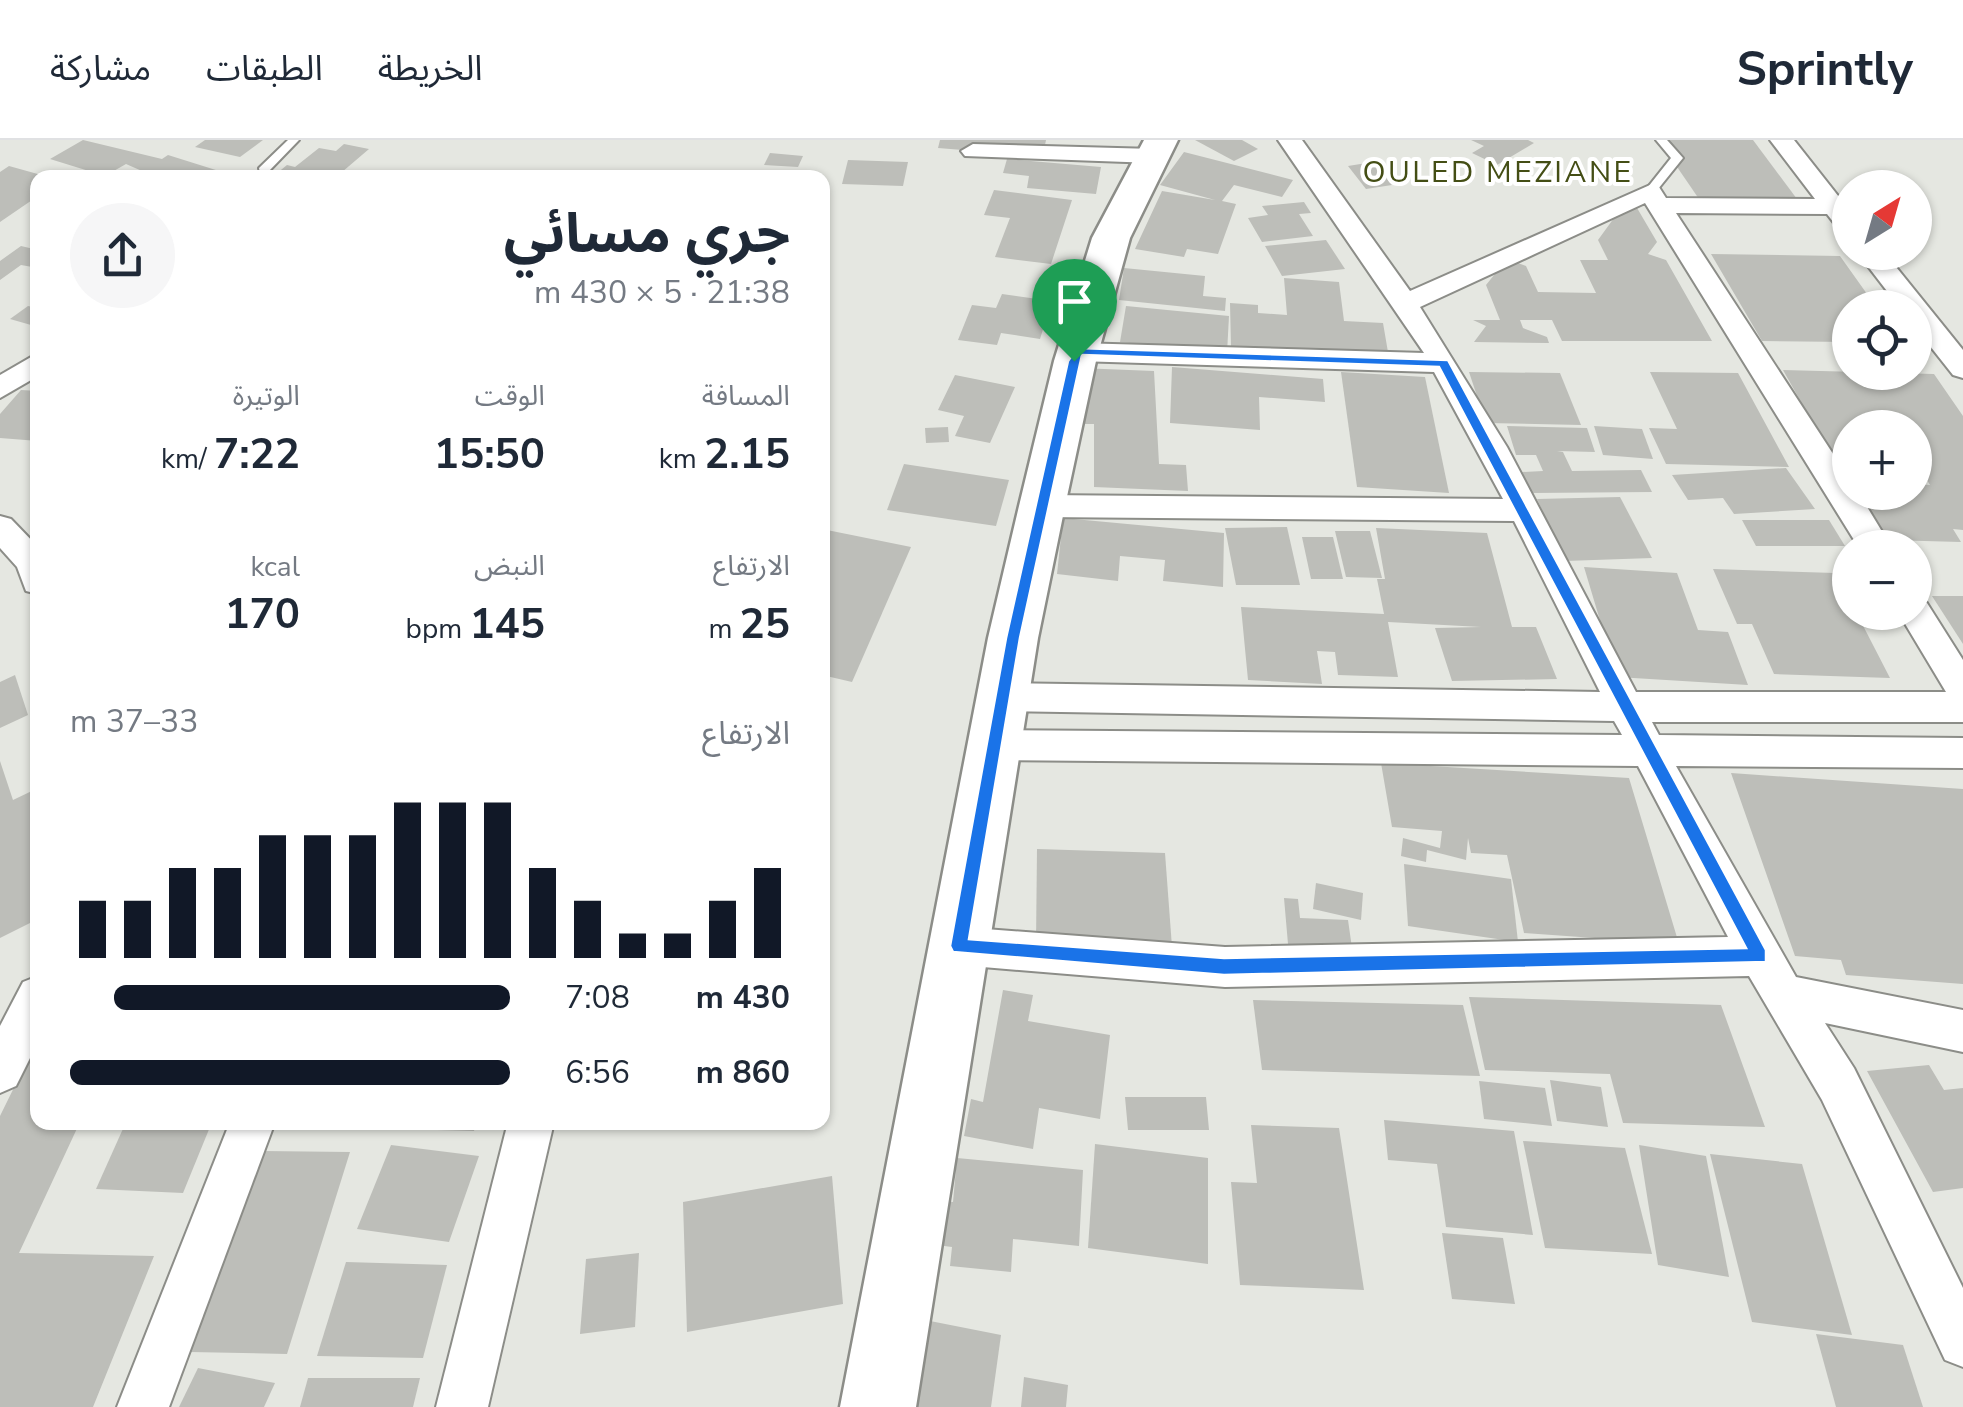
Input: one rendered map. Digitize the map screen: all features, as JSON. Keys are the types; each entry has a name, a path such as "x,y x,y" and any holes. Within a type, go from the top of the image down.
{"main road":[{"path":"878,1407 998,721 1042,506 1077,352 1111,238 1160,153"}],"street":[{"path":"1290,140 1443,363 1760,956 1838,1084 1952,1294 1963,1342"},
{"path":"1782,140 1832,204"},
{"path":"973,151 1160,153"},
{"path":"1404,304 1654,199 1832,216"},
{"path":"1654,199 1865,530"},
{"path":"1884,270 1901,290"},
{"path":"1932,330 1963,369"},
{"path":"1077,352 1443,363"},
{"path":"0,389 30,368"},
{"path":"1042,506 1524,510"},
{"path":"0,527 27,569"},
{"path":"1926,630 1963,690"},
{"path":"998,721 1625,707 1963,707"},
{"path":"998,721 1650,752 1963,752"},
{"path":"959,946 1224,967 1760,956"},
{"path":"1784,994 1963,1031"},
{"path":"0,1070 30,1012"},
{"path":"143,1407 251,1130"},
{"path":"462,1407 529,1130"}],"lane":[{"path":"263,170 294,140"},
{"path":"1654,199 1677,158 1661,140"}],"building":[{"path":"83,140 162,159 168,155 216,170 140,170 126,164 116,170 86,170 50,159"},
{"path":"205,140 263,140 240,157 195,147"},
{"path":"940,140 1046,140 1045,145 1063,146 1061,158 938,148"},
{"path":"1195,140 1242,140 1258,149 1234,161"},
{"path":"1471,140 1534,143 1497,165 1472,153 1484,146"},
{"path":"1665,140 1753,140 1797,199 1699,199 1673,161"},
{"path":"344,144 369,149 344,170 281,170 287,165 295,167 319,148 336,151"},
{"path":"1184,152 1293,180 1282,197 1234,185 1222,201 1236,204 1218,254 1187,249 1184,257 1135,249 1162,191 1215,200 1160,185"},
{"path":"770,153 803,156 798,167 764,165"},
{"path":"1007,159 1101,167 1096,194 1027,188 1029,176 1003,173"},
{"path":"848,160 908,162 903,186 842,184"},
{"path":"1373,162 1392,185 1366,189 1348,166"},
{"path":"9,166 30,172 30,201 0,222 0,172"},
{"path":"994,190 1072,200 1051,264 995,257 1010,218 984,215"},
{"path":"1630,196 1657,242 1648,254 1666,260 1712,341 1562,341 1552,320 1520,320 1523,328 1547,337 1549,343 1474,342 1486,326 1473,320 1500,320 1486,285 1507,259 1526,266 1538,292 1596,293 1580,260 1608,260 1598,240"},
{"path":"1304,202 1311,213 1299,214 1313,236 1262,242 1248,218 1268,215 1262,206"},
{"path":"1326,240 1345,269 1282,276 1265,246"},
{"path":"21,246 30,248 30,267 21,265 0,280 0,261"},
{"path":"1711,254 1832,256 1832,270 1850,270 1864,290 1832,290 1832,342 1762,341"},
{"path":"1124,268 1205,276 1203,296 1226,298 1225,311 1119,300"},
{"path":"1284,278 1339,282 1344,321 1383,323 1389,358 1231,347 1230,303 1258,305 1258,313 1287,315"},
{"path":"1002,294 1052,301 1040,339 1001,333 997,345 958,340 972,305 996,308"},
{"path":"28,306 30,306 30,325 10,319"},
{"path":"1126,306 1229,316 1227,353 1120,342"},
{"path":"1172,367 1323,379 1325,402 1259,397 1260,430 1170,423"},
{"path":"1079,368 1154,371 1159,464 1186,465 1188,491 1094,487 1094,424 1078,424"},
{"path":"1783,370 1832,371 1832,390 1932,390 1934,374 1963,416 1963,530 1953,529 1961,542 1932,541 1932,530 1882,530 1870,510 1932,510 1932,410 1832,410 1832,450 1828,450"},
{"path":"1341,372 1425,377 1449,493 1357,487"},
{"path":"1469,372 1560,373 1581,425 1486,423"},
{"path":"1650,372 1738,373 1789,467 1666,464 1649,428 1677,429"},
{"path":"955,375 1015,387 990,443 955,436 964,416 938,410"},
{"path":"21,390 30,391 30,440 0,438 0,414"},
{"path":"1507,426 1587,428 1595,452 1557,451 1563,452 1572,471 1641,470 1652,492 1531,493 1522,472 1543,471 1536,455 1516,455"},
{"path":"1594,426 1642,429 1653,459 1603,455"},
{"path":"948,427 949,442 926,443 925,428"},
{"path":"904,464 1009,480 996,526 887,510"},
{"path":"1786,468 1815,509 1734,514 1723,498 1688,500 1672,475"},
{"path":"1620,497 1652,558 1565,561 1537,499"},
{"path":"1063,518 1224,533 1223,587 1163,581 1165,560 1120,556 1118,581 1057,574"},
{"path":"1742,520 1829,520 1835,530 1832,530 1832,546 1756,546"},
{"path":"1287,527 1300,585 1236,585 1225,528"},
{"path":"1376,528 1487,533 1512,627 1536,627 1557,679 1452,681 1435,628 1481,627 1388,622 1398,677 1338,675 1335,652 1317,651 1322,684 1248,680 1241,607 1384,614 1377,579 1385,579"},
{"path":"830,531 911,547 852,682 830,677"},
{"path":"1335,531 1370,531 1382,578 1346,577"},
{"path":"1302,537 1333,537 1343,579 1311,579"},
{"path":"1584,567 1677,573 1698,630 1728,632 1748,685 1617,677"},
{"path":"1713,569 1832,573 1832,630 1865,630 1890,678 1774,674 1752,624 1737,624"},
{"path":"1932,596 1963,596 1963,644"},
{"path":"15,675 28,715 0,728 0,682"},
{"path":"0,761 13,800 30,792 30,923 0,938"},
{"path":"1381,763 1629,778 1679,944 1524,933 1507,855 1471,853 1468,838 1466,860 1427,850 1426,862 1401,856 1403,838 1440,848 1442,831 1392,827"},
{"path":"1731,773 1963,789 1963,984 1846,975 1841,960 1795,956"},
{"path":"1037,849 1165,853 1172,947 1036,943"},
{"path":"1404,864 1511,879 1518,942 1408,926"},
{"path":"1316,883 1363,893 1361,920 1313,909"},
{"path":"1284,898 1298,899 1300,918 1348,920 1352,948 1288,944"},
{"path":"1003,990 1033,995 1028,1021 1110,1035 1100,1119 1039,1108 1033,1149 964,1136 971,1099 983,1102"},
{"path":"1469,997 1721,1005 1765,1127 1623,1123 1610,1074 1485,1070"},
{"path":"1253,1000 1463,1005 1480,1076 1262,1070"},
{"path":"30,1055 30,1130 76,1130 19,1253 154,1256 93,1407 0,1407 0,1116"},
{"path":"1929,1065 1944,1090 1963,1088 1963,1188 1933,1192 1867,1071"},
{"path":"1550,1080 1601,1087 1608,1127 1557,1121"},
{"path":"1479,1081 1545,1088 1552,1126 1484,1119"},
{"path":"1125,1097 1206,1097 1209,1130 1128,1130"},
{"path":"1384,1120 1514,1131 1533,1235 1446,1227 1437,1164 1388,1160"},
{"path":"1251,1125 1339,1128 1364,1290 1240,1285 1231,1182 1257,1183"},
{"path":"122,1130 209,1130 183,1193 96,1189"},
{"path":"1523,1141 1625,1148 1652,1254 1545,1248"},
{"path":"1095,1144 1208,1158 1208,1264 1088,1248"},
{"path":"391,1145 479,1156 449,1242 357,1229"},
{"path":"1639,1145 1706,1156 1729,1277 1658,1265"},
{"path":"262,1151 350,1152 287,1354 190,1352"},
{"path":"1710,1154 1802,1164 1852,1335 1752,1322"},
{"path":"957,1158 1083,1170 1079,1246 1013,1239 1011,1272 950,1266 952,1247 913,1242 918,1198 953,1202"},
{"path":"832,1176 843,1304 687,1332 683,1202"},
{"path":"1442,1233 1503,1238 1515,1304 1452,1299"},
{"path":"639,1253 635,1327 580,1334 586,1259"},
{"path":"346,1262 447,1265 423,1358 317,1356"},
{"path":"925,1320 1001,1335 991,1407 910,1407"},
{"path":"1816,1334 1903,1345 1923,1407 1836,1407"},
{"path":"198,1368 275,1383 264,1407 179,1407"},
{"path":"1024,1377 1068,1385 1066,1407 1021,1407"},
{"path":"308,1378 420,1378 413,1407 300,1407"}],"district":[{"name":"OULED MEZIANE","path":"1498,172"}],"route":[{"path":"1077,352 1443,363 1492,448 1625,707 1760,956 1224,967 959,946 1013,638 1074,361 1077,352"}]}
